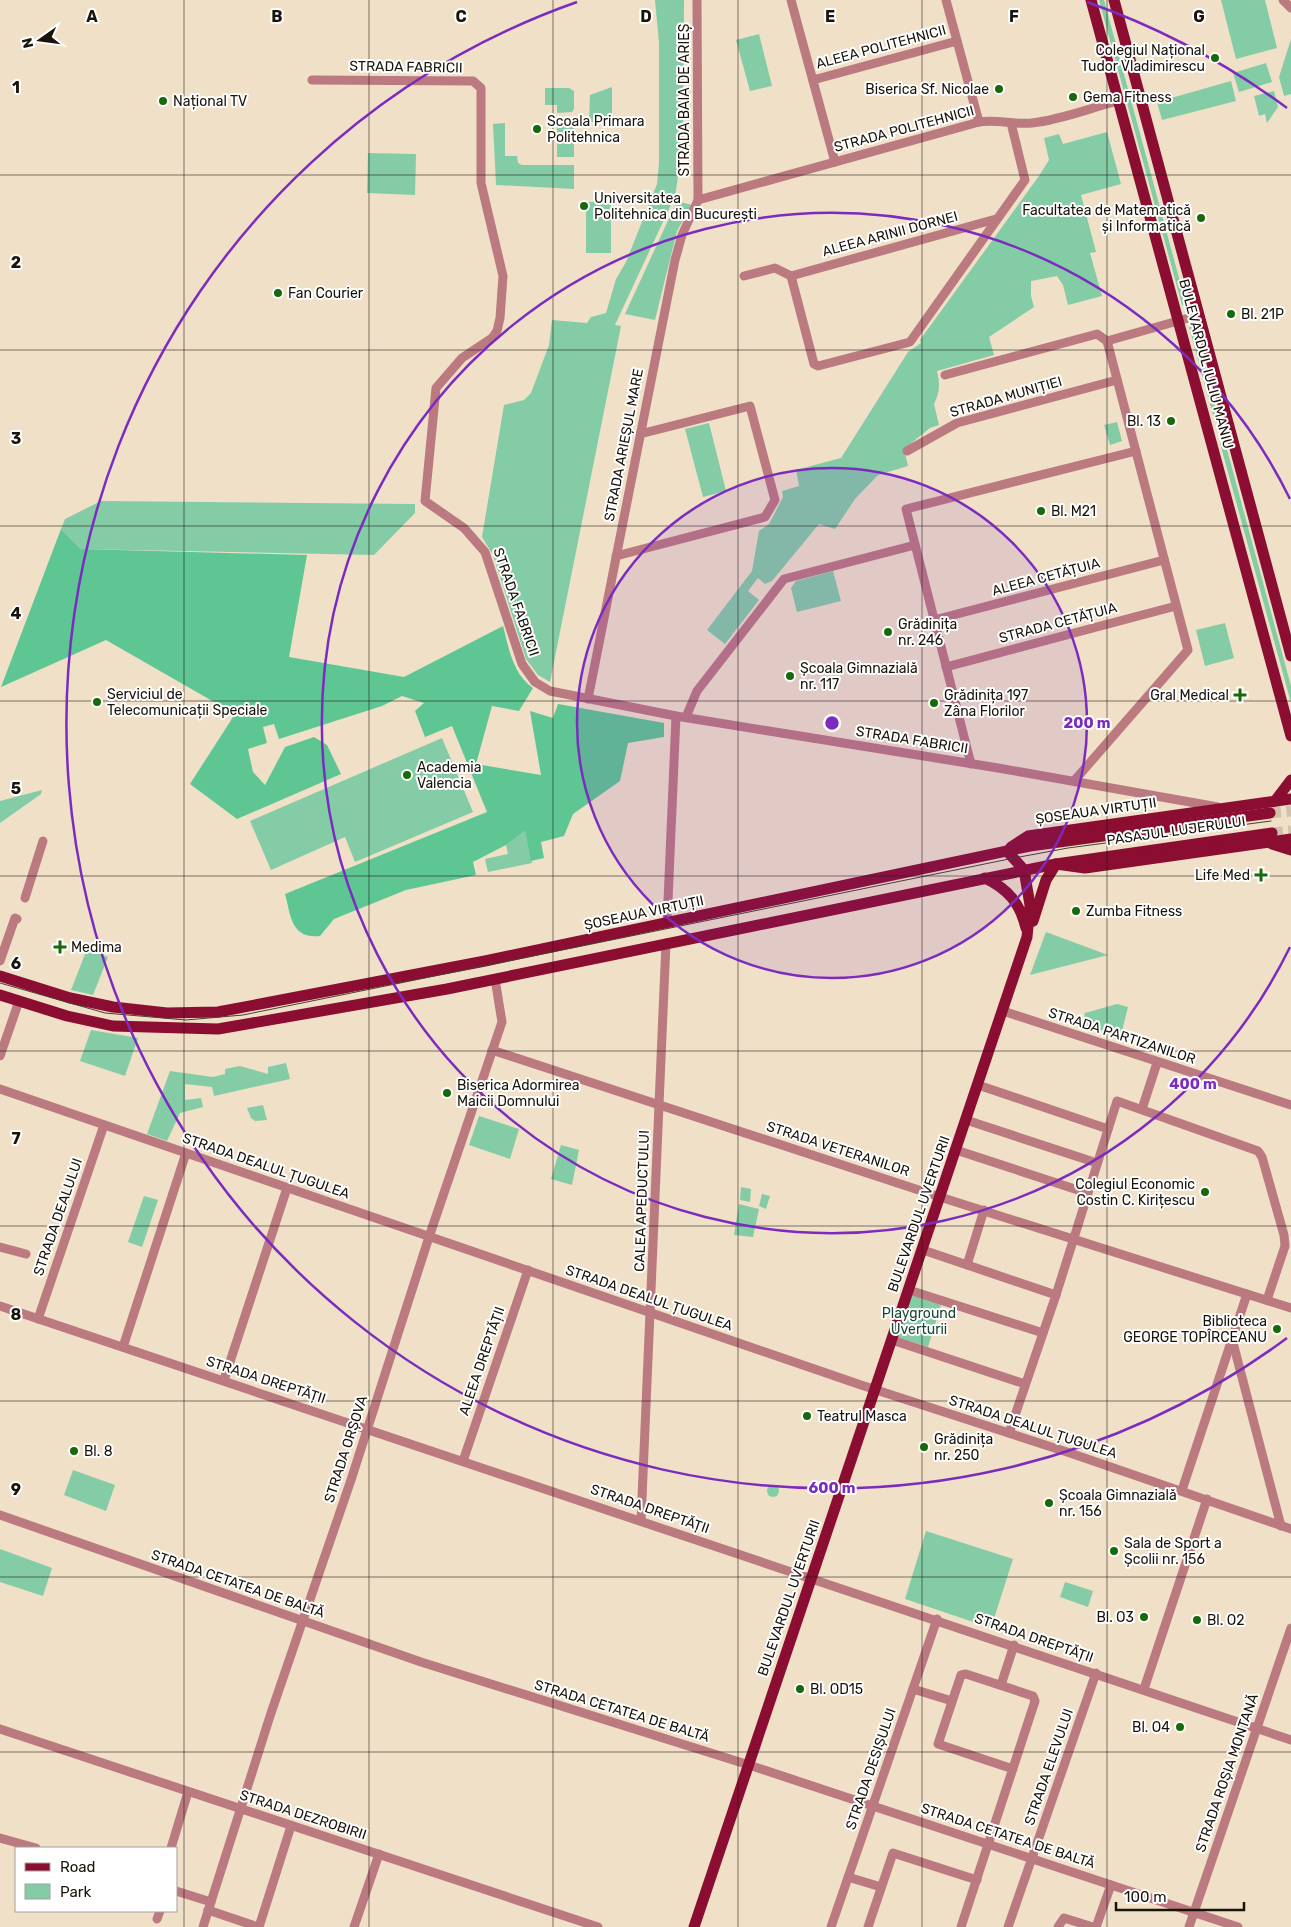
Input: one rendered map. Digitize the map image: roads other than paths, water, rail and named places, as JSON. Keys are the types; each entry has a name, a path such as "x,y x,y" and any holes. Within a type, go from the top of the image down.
{"main road":[{"name":"BULEVARDUL IULIU MANIU","path":"1091,0 1291,736"},
{"name":"BULEVARDUL IULIU MANIU","path":"1118,1 1199,315 1291,656"},
{"path":"1275,802 1291,780"},
{"name":"ȘOSEAUA VIRTUȚII","path":"0,976 70,998 113,1007 168,1013 218,1012 315,995 667,924 1007,851 1028,836 1291,800"},
{"name":"PASAJUL LUJERULUI","path":"1007,851 1081,837 1270,813"},
{"path":"1269,838 1291,850"},
{"path":"0,995 67,1016 113,1026 218,1029 495,979 1056,864 1085,868 1269,838 1291,839"},
{"name":"PASAJUL LUJERULUI","path":"1056,864 1084,858 1269,838"},
{"path":"1007,851 1024,870"},
{"path":"1027,937 1046,880 1056,864"},
{"name":"BULEVARDUL UVERTURII","path":"694,1927 1027,937 1030,905 1024,870"},
{"path":"985,878 1004,888 1014,898 1021,911 1027,937"}],"street":[{"name":"STRADA BAIA DE ARIEȘ","path":"697,0 698,200"},
{"path":"793,0 835,162"},
{"name":"ALEEA POLITEHNICII","path":"946,0 979,122"},
{"path":"1283,0 1291,8"},
{"name":"ALEEA POLITEHNICII","path":"813,80 957,41"},
{"name":"STRADA FABRICII","path":"312,80 473,81 481,88 481,183 504,276 500,318 497,331 492,338 462,358 436,388 425,501 464,528 485,552 520,658 530,677 550,691 676,716 1074,781 1224,808"},
{"name":"STRADA POLITEHNICII","path":"698,200 979,122 994,120 1011,123 1040,122 1118,101"},
{"path":"744,276 775,268 791,276 814,364 818,366 910,342 1025,180 1011,123"},
{"name":"STRADA ARIEȘUL MARE","path":"588,699 675,260 682,235 698,200"},
{"name":"ALEEA ARINII DORNEI","path":"791,276 996,219"},
{"path":"1107,341 1199,315"},
{"path":"945,375 1097,334 1107,341 1188,650 1074,781"},
{"name":"STRADA MUNIȚIEI","path":"907,450 957,423 1117,380"},
{"path":"616,556 765,517 775,500 750,406 640,434"},
{"path":"971,764 906,509 1136,451"},
{"path":"686,717 697,691 784,579 915,545"},
{"name":"ALEEA CETĂȚUIA","path":"934,620 1164,560"},
{"name":"STRADA CETĂȚUIA","path":"946,666 1176,606"},
{"path":"667,924 676,716"},
{"path":"25,898 44,841"},
{"path":"0,961 15,918 17,919"},
{"name":"CALEA APEDUCTULUI","path":"642,1521 666,943"},
{"name":"STRADA ORȘOVA","path":"203,1927 240,1809 368,1429 502,1018 495,979"},
{"path":"0,1056 19,1001"},
{"name":"STRADA PARTIZANILOR","path":"1003,1011 1157,1063 1291,1105"},
{"name":"STRADA VETERANILOR","path":"492,1050 940,1197 1291,1308"},
{"path":"1142,1109 1157,1063"},
{"path":"978,1085 1108,1129"},
{"name":"STRADA DEALUL ȚUGULEA","path":"0,1089 875,1390 1182,1490 1291,1529"},
{"path":"1009,1433 1056,1295 1117,1101 1252,1147 1262,1157 1284,1235 1285,1246 1267,1300"},
{"path":"966,1120 1097,1162"},
{"name":"STRADA DEALULUI","path":"38,1318 104,1125"},
{"path":"956,1150 1088,1193"},
{"path":"123,1347 186,1153"},
{"path":"224,1380 287,1188"},
{"path":"967,1265 984,1210"},
{"path":"0,1247 26,1254"},
{"path":"922,1250 1056,1295"},
{"name":"ALEEA DREPTĂȚII","path":"463,1461 528,1270"},
{"path":"909,1290 1043,1332"},
{"path":"1182,1490 1247,1294"},
{"name":"STRADA DREPTĂȚII","path":"0,1306 812,1577 1291,1740"},
{"path":"1232,1339 1281,1526"},
{"path":"892,1340 1025,1384"},
{"path":"1144,1689 1208,1499"},
{"name":"STRADA CETATEA DE BALTĂ","path":"0,1515 502,1689 749,1765 1238,1927"},
{"name":"STRADA DESIȘULUI","path":"831,1927 937,1620"},
{"name":"STRADA ROȘIA MONTANĂ","path":"1189,1927 1291,1628"},
{"path":"1001,1686 1014,1645"},
{"name":"STRADA ELEVULUI","path":"1008,1927 1096,1673"},
{"path":"961,1927 989,1844 1013,1769 1035,1698 964,1674 952,1701 938,1744 1013,1769"},
{"path":"913,1689 952,1701"},
{"name":"STRADA DEZROBIRII","path":"0,1729 598,1927"},
{"path":"170,1847 188,1792"},
{"path":"178,1892 259,1927 291,1826"},
{"path":"0,1838 32,1847"},
{"path":"354,1927 379,1854"},
{"path":"868,1927 893,1854 977,1880"},
{"path":"848,1876 881,1886"},
{"path":"1058,1927 1064,1918 1095,1927 1111,1885"}],"tunnel":[{"path":"1270,813 1291,811"},
{"path":"1272,833 1291,831"}],"tram line":[{"path":"0,983 105,1013 186,1020 243,1015 1014,858 1068,848 1271,821"}],"place":[{"name":"Colegiul Național Tudor Vladimirescu","path":"1215,58"},
{"name":"Biserica Sf. Nicolae","path":"999,89"},
{"name":"Gema Fitness","path":"1073,97"},
{"name":"Național TV","path":"163,101"},
{"name":"Scoala Primara Politehnica","path":"537,129"},
{"name":"Universitatea Politehnica din București","path":"584,206"},
{"name":"Facultatea de Matematică și Informatică","path":"1201,218"},
{"name":"Fan Courier","path":"278,293"},
{"name":"Bl. 21P","path":"1231,314"},
{"name":"Bl. 13","path":"1171,421"},
{"name":"Bl. M21","path":"1041,511"},
{"name":"Grădinița nr. 246","path":"888,632"},
{"name":"Școala Gimnazială nr. 117","path":"790,676"},
{"name":"Gral Medical","path":"1240,695"},
{"name":"Serviciul de Telecomunicații Speciale","path":"97,702"},
{"name":"Grădinița 197 Zâna Florilor","path":"934,703"},
{"name":"Academia Valencia","path":"407,775"},
{"name":"Life Med","path":"1261,875"},
{"name":"Zumba Fitness","path":"1076,911"},
{"name":"Medima","path":"60,947"},
{"name":"Biserica Adormirea Maicii Domnului","path":"447,1093"},
{"name":"Colegiul Economic Costin C. Kirițescu","path":"1205,1192"},
{"name":"Biblioteca GEORGE TOPÎRCEANU","path":"1277,1329"},
{"name":"Teatrul Masca","path":"807,1416"},
{"name":"Grădinița nr. 250","path":"924,1447"},
{"name":"Bl. 8","path":"74,1451"},
{"name":"Școala Gimnazială nr. 156","path":"1049,1503"},
{"name":"Sala de Sport a Școlii nr. 156","path":"1114,1551"},
{"name":"Bl. O3","path":"1144,1617"},
{"name":"Bl. O2","path":"1197,1620"},
{"name":"Bl. OD15","path":"800,1689"},
{"name":"Bl. O4","path":"1180,1727"}],"park label":[{"name":"Playground Uverturii","path":"919,1322"}]}
